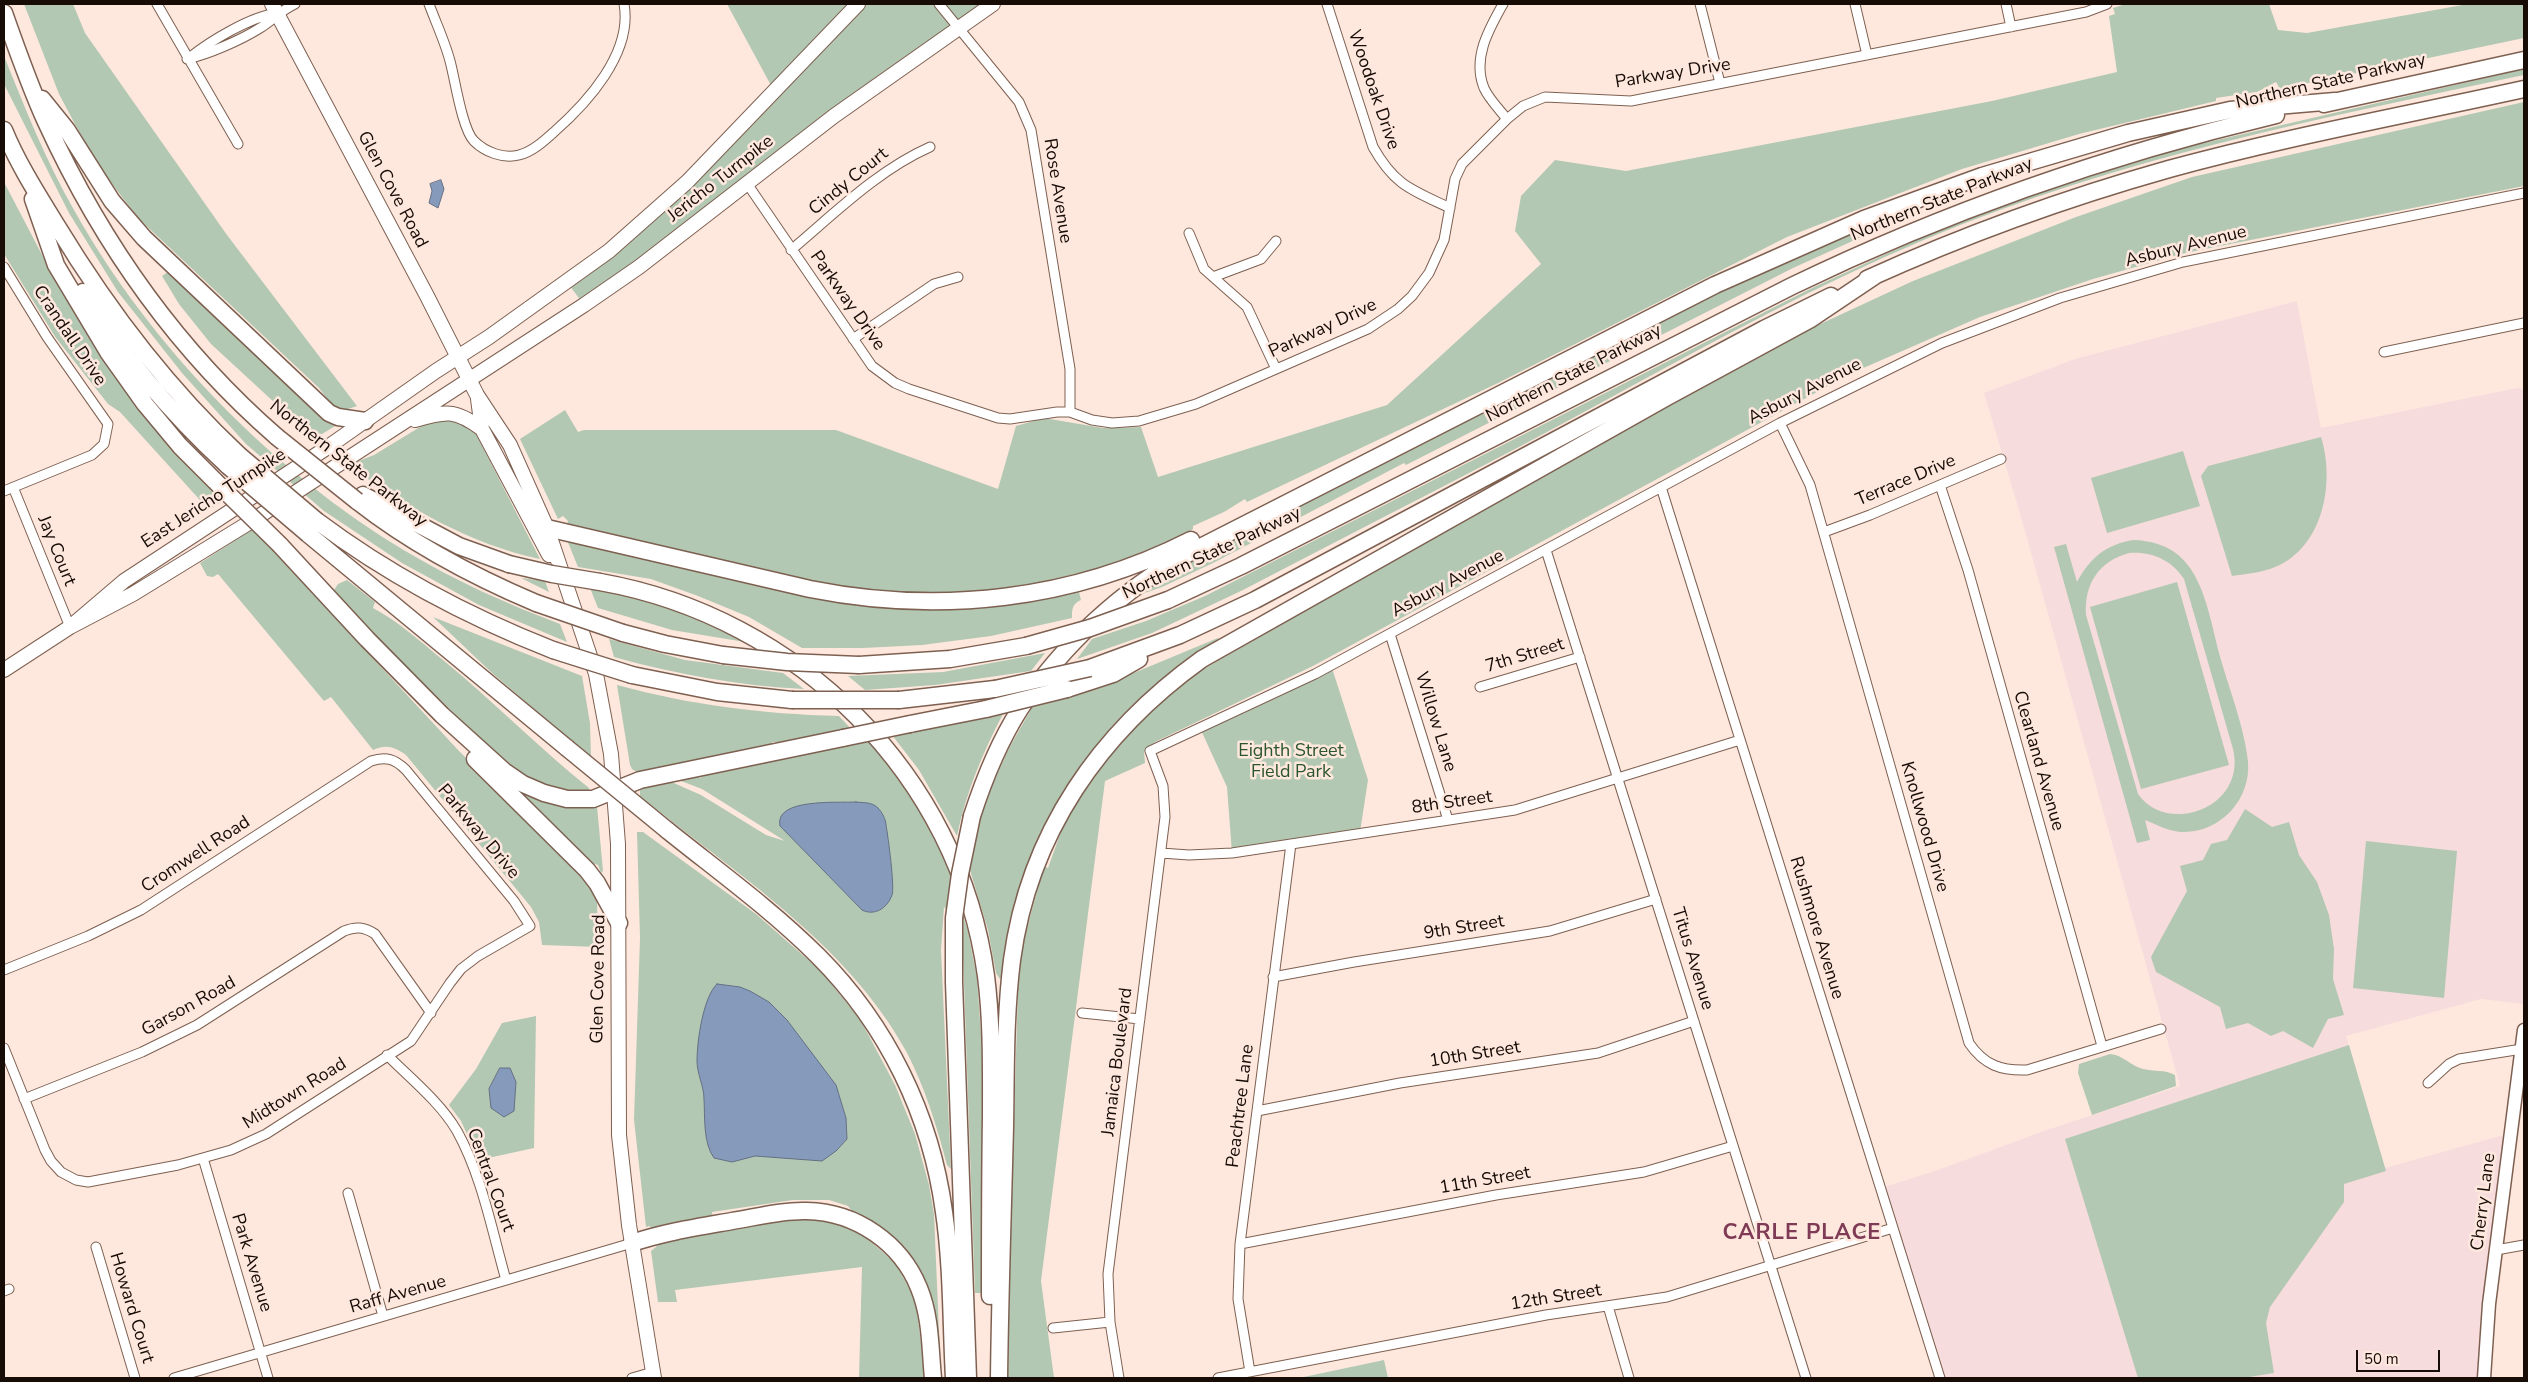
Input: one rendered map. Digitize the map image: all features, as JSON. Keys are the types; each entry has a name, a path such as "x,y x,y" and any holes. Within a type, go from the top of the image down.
{"highway":[{"name":"Northern State Parkway","path":"4,13 30,83 75,180 125,265 174,330 230,393 277,438 320,473 360,498 384,523 438,556 492,584 536,603 623,633 665,644 723,655 787,662 859,665 950,659 1026,646 1090,628 1168,600 1241,566 1784,290 1895,238 1978,205 2092,165 2210,130 2524,60"},
{"path":"30,83 67,130 112,201 149,243 329,413 338,417 365,421"},
{"path":"312,527 429,593 502,629 553,650 632,675 717,692 792,700 899,700 995,689 1090,668 1180,635 1255,600 1764,329 1876,275 1983,231 2132,180 2250,149 2524,89"},
{"path":"968,1378 954,982 954,918 960,874 972,816 992,764 1020,709 1070,647 1128,592 1183,556 1707,289 1827,234 1904,203 2057,152 2230,110 2335,101"},
{"path":"4,130 66,262 109,330 186,424 312,527 567,748 787,927 822,960 871,1019 902,1071 925,1130 944,1211 954,1378"},
{"path":"22,169 56,265 98,336 145,404 180,446 280,545 367,639 442,715 504,771 533,789 576,800 593,800 640,780 986,709 1067,689 1113,674 1180,635"},
{"path":"999,1378 1008,1001 1012,960 1022,912 1042,853 1064,807 1098,755 1144,705 1202,659 1667,397 1809,320 1876,275"},
{"path":"547,528 847,596 906,602 965,602 1042,592 1112,573 1187,542 1301,485 1368,462"},
{"path":"360,498 444,539 509,564 652,593 695,608 754,636 800,666 848,705 879,738 908,778 943,835 973,915 982,954 988,996 991,1070 989,1378"},
{"path":"442,715 475,759 593,877 619,923"},
{"path":"632,1243 665,1232 797,1211 825,1213 854,1221 885,1241 901,1257 914,1276 927,1317 933,1378"}],"main road":[{"name":"Jericho Turnpike","path":"458,357 581,272 659,209 858,4"},
{"name":"Jericho Turnpike","path":"469,380 624,277 746,182 885,79 993,4"},
{"name":"Glen Cove Road","path":"274,8 477,395 503,433 547,528 600,691 614,791 619,923 618,1111 621,1158 632,1243 654,1375"},
{"name":"East Jericho Turnpike","path":"70,627 124,581 458,357"},
{"name":"East Jericho Turnpike","path":"4,670 70,627 133,594 469,380"},
{"name":"Glen Cove Road","path":"477,395 482,428 565,585"},
{"path":"397,426 435,414 449,412 463,416 482,428"}],"street":[{"path":"157,4 238,144"},
{"path":"188,59 200,49 274,8 295,4"},
{"path":"429,4 450,59 465,121 473,140 490,153 506,156 520,155 541,144 587,101 613,60 623,34 624,4"},
{"name":"Rose Avenue","path":"938,4 1019,102 1031,130 1070,369 1070,412"},
{"name":"Woodoak Drive","path":"1327,4 1373,147 1385,169 1408,189 1450,208"},
{"path":"1503,4 1489,29 1480,66 1485,89 1506,119"},
{"path":"1700,4 1720,83"},
{"path":"1855,4 1867,55"},
{"path":"2006,4 2011,26"},
{"name":"Parkway Drive","path":"746,182 872,366 895,382 988,416 1010,419 1057,412 1070,412 1092,420 1112,423 1139,422 1196,404 1368,329 1398,309 1412,296 1429,273 1444,240 1455,179 1462,164 1506,119 1523,106 1545,97 1631,101 2086,12 2107,4"},
{"name":"Cindy Court","path":"792,250 846,203 906,158 930,147"},
{"name":"Asbury Avenue","path":"1150,751 1314,674 1780,423 1924,350 2060,298 2183,262 2524,193"},
{"path":"1189,233 1204,269 1247,307 1276,369"},
{"path":"1213,277 1261,259 1276,241"},
{"name":"Crandall Drive","path":"4,267 47,337 108,424 104,444 92,455 13,487"},
{"path":"853,339 934,284 958,277"},
{"path":"2384,352 2524,323"},
{"name":"Knollwood Drive","path":"1780,423 1806,474 1824,532 1969,1043 1986,1062 2010,1071 2027,1070 2161,1029"},
{"name":"Terrace Drive","path":"1824,532 2001,459"},
{"name":"Clearland Avenue","path":"1940,485 1968,570 2102,1046"},
{"path":"4,491 13,487"},
{"name":"Jay Court","path":"13,487 70,627"},
{"name":"Rushmore Avenue","path":"1661,487 1940,1378"},
{"name":"Titus Avenue","path":"1546,550 1806,1378"},
{"name":"Willow Lane","path":"1390,634 1448,820"},
{"name":"7th Street","path":"1480,687 1580,657"},
{"name":"8th Street","path":"1161,853 1214,855 1515,810 1740,740"},
{"name":"Jamaica Boulevard","path":"1119,1378 1110,1322 1108,1274 1161,853 1165,803 1160,777 1150,751"},
{"name":"Cromwell Road","path":"4,970 88,936 141,910 371,760 382,757 396,761"},
{"name":"Parkway Drive","path":"396,761 514,901 530,926"},
{"name":"Peachtree Lane","path":"1250,1372 1238,1299 1240,1244 1291,844"},
{"name":"9th Street","path":"1273,978 1354,962 1550,931 1656,899"},
{"name":"Midtown Road","path":"4,1048 42,1144 51,1162 61,1172 76,1180 88,1182 203,1158 231,1150 266,1134 386,1055 411,1041 450,983 461,970 478,956 530,926"},
{"name":"Garson Road","path":"24,1098 142,1052 197,1025 344,931 360,928 375,934 431,1013"},
{"path":"1082,1013 1140,1019"},
{"name":"10th Street","path":"1257,1111 1400,1083 1598,1053 1694,1021"},
{"name":"Cherry Lane","path":"2484,1378 2488,1313 2496,1250 2519,1115 2524,1030"},
{"path":"2428,1083 2449,1064 2459,1059 2522,1049"},
{"name":"Central Court","path":"386,1055 438,1105 456,1129 475,1176 506,1280"},
{"name":"11th Street","path":"1240,1244 1496,1195 1644,1172 1733,1146"},
{"name":"Park Avenue","path":"203,1158 268,1378"},
{"path":"348,1192 383,1316"},
{"name":"12th Street","path":"1218,1378 1546,1315 1683,1293 1893,1228"},
{"name":"Raff Avenue","path":"174,1378 632,1243"},
{"path":"2496,1250 2524,1245"},
{"name":"Howard Court","path":"96,1246 135,1378"},
{"path":"1608,1306 1629,1378"},
{"path":"1053,1328 1110,1322"},
{"path":"632,1378 654,1375"}],"shaded area":[{"path":"2297,301 2321,428 2517,388 2524,389 2524,1004 2481,999 2346,1036 2385,1168 2511,1133 2484,1378 1940,1378 1881,1188 2180,1086 2021,517 1984,393 2075,359"}],"green space":[{"path":"24,4 73,4 85,33 227,235 357,406 348,409 346,412 335,409 319,388 138,218 103,172 85,143 59,94"},
{"path":"727,4 993,4 584,305 567,282 587,267 774,91"},
{"path":"2126,4 2269,4 2278,30 2307,33 2468,4 2524,4 2524,38 2280,89 2276,82 2257,92 2216,98 2216,101 2079,134 1962,169 1787,237 1498,383 1247,502 1245,499 1224,512 1193,526 1193,529 1180,537 1101,568 1036,583 967,594 882,593 801,579 567,524 568,521 563,516 558,519 520,439 565,410 578,432 584,430 836,430 998,489 1016,426 1044,418 1103,428 1141,427 1158,477 1387,405 1541,264 1515,231 1521,196 1555,160 1626,171 1992,101 2117,72 2109,16 2115,14 2113,8"},
{"path":"4,56 54,173 105,260 139,310 177,357 219,402 309,484 357,520 444,573 501,600 560,624 567,642 479,605 402,563 324,511 246,444 182,373 118,292 69,213 4,84"},
{"path":"2524,69 2524,75 2297,124 2146,163 2072,185 1999,210 1926,239 1845,275 1765,315 1518,448 1243,590 1152,633 1077,659 1092,639 1146,621 1205,596 1812,288 1927,235 2041,192 2174,150"},
{"path":"2524,102 2524,186 2185,253 2093,279 1980,317 1852,373 1313,666 1155,742 1144,752 1145,763 1105,781 1041,1281 1054,1378 1008,1378 1009,1281 1019,957 1044,866 1048,868 1063,826 1098,767 1132,725 1188,678 1674,400 1803,332 1913,281 2076,217 2192,177"},
{"path":"4,182 51,272 182,459 223,501 209,510 120,412 108,404 56,338 4,254"},
{"path":"1897,213 1899,220 1793,268 1406,465 1404,463 1213,563 1162,587 1136,596 1176,568 1803,250"},
{"path":"172,269 335,426 314,439 211,344 179,304 162,276"},
{"path":"438,416 468,424 476,434 540,559 488,544 464,534 416,509 348,465 374,455"},
{"path":"2321,437 2327,475 2321,515 2313,532 2302,548 2288,560 2270,569 2232,576 2201,476 2208,466"},
{"path":"2183,451 2200,506 2107,533 2091,478"},
{"path":"253,529 459,751 589,879 597,898 598,947 542,945 539,922 531,907 406,755 390,747 373,750 331,697 324,701 218,574 213,577 207,576 200,563"},
{"path":"567,540 877,605 1078,588 1081,600 1073,607 1072,618 991,636 922,645 863,648 802,648 749,617 651,579 578,567"},
{"path":"2141,541 2170,549 2182,558 2194,574 2204,597 2241,724 2248,762 2248,776 2239,800 2221,820 2197,831 2179,832 2168,830 2145,820 2150,840 2137,843 2054,547 2066,544 2077,582 2093,559 2107,549 2124,542","holes":["2129,553 2160,558 2179,572 2184,579 2233,749 2234,770 2228,787 2217,800 2202,809 2184,814 2167,813 2151,807 2138,794 2086,615 2088,593 2096,575 2109,562 2118,557"]},
{"path":"521,578 545,581 549,592"},
{"path":"347,580 375,602 373,608 392,619 462,676 589,788 589,793 563,791 522,775 490,749 382,642 334,590 338,584"},
{"path":"2177,582 2229,765 2141,789 2090,607"},
{"path":"590,588 663,605 751,643 672,630 598,608"},
{"path":"433,617 582,676 590,723 591,758 492,673"},
{"path":"1218,638 1219,641 1163,679 1117,721 1097,744 1061,797 1022,878 1015,905 1004,973 1000,979 996,973 988,930 969,867 985,801 1009,748 1033,706 1112,682"},
{"path":"609,639 685,660 783,673 804,689 732,682 684,674 637,663 614,657"},
{"path":"1045,653 1031,671 935,685 865,690 848,676 943,672"},
{"name":"Eighth Street Field Park","path":"1331,665 1368,780 1360,832 1232,853 1227,787 1200,728"},
{"path":"617,685 672,698 755,711 839,716 852,730 772,742 773,745 638,773 630,765"},
{"path":"1004,712 976,773 965,804 957,836 919,770 892,735"},
{"path":"870,740 908,791 934,837 947,865 968,931 977,978 982,1049 982,1293 975,1293 962,928 944,907 941,950 951,1169 947,1165 925,1093 906,1051 881,1012 852,976 786,912 640,796 640,790 643,785 667,780 701,795 766,835 785,841 702,789 681,781 682,777 698,774 699,778 715,771"},
{"path":"520,791 597,806 603,871 601,873 598,865 595,864 593,867"},
{"path":"2245,809 2272,827 2289,822 2299,855 2317,882 2329,915 2334,949 2333,979 2344,1015 2328,1019 2313,1048 2283,1031 2271,1036 2248,1023 2226,1029 2220,1007 2156,972 2151,957 2187,891 2180,866 2203,860 2211,844 2227,840"},
{"path":"637,832 643,832 756,914 821,971 861,1021 895,1085 915,1134 929,1185 934,1214 940,1355 936,1355 900,1248 883,1229 854,1214 848,1206 829,1200 793,1200 712,1212 713,1218 651,1228 650,1226 646,1227 634,1120 640,938"},
{"path":"2366,841 2457,851 2444,998 2353,988"},
{"path":"536,1016 534,1148 479,1160 461,1121 449,1105 476,1069 502,1023"},
{"path":"2349,1045 2386,1171 2344,1184 2344,1202 2270,1307 2266,1323 2274,1373 2243,1378 2138,1378 2065,1139"},
{"path":"2110,1054 2119,1056 2143,1069 2175,1075 2176,1086 2092,1115 2078,1073 2079,1064"},
{"path":"794,1218 820,1219 859,1231 896,1264 916,1301 925,1378 859,1378 862,1267 675,1290 677,1302 658,1302 651,1251 657,1246 656,1243"},
{"path":"1384,1360 1388,1378 1299,1378"}],"water":[{"path":"441,180 444,189 438,208 429,203 432,191 430,184"},
{"path":"856,802 876,806 885,818 886,823 893,890 887,904 875,912 862,910 780,826 781,817 796,806"},
{"path":"717,984 740,987 769,1002 787,1020 836,1085 846,1118 847,1139 836,1151 822,1161 755,1156 732,1162 714,1158 710,1152 706,1137 704,1094 697,1061 698,1043 705,1009 712,990"},
{"path":"500,1068 510,1068 516,1082 514,1111 504,1117 491,1108 489,1089"}],"district":[{"name":"CARLE PLACE","path":"1802,1234"}]}
